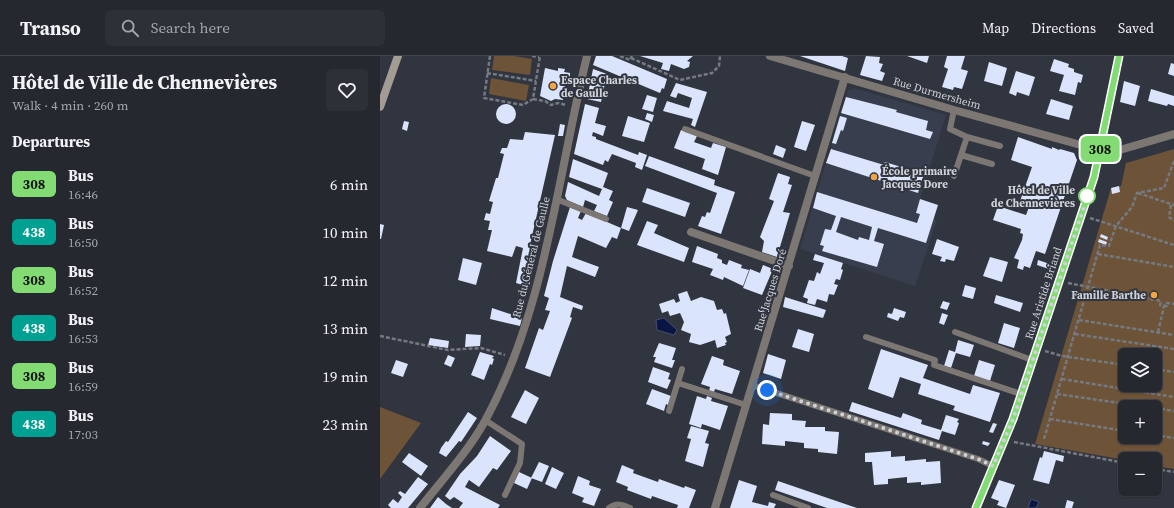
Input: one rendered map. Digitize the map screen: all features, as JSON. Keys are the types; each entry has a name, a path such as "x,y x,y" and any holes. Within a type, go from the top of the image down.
{"main road":[{"path":"380,107 398,56"}],"street":[{"name":"Rue du Général de Gaulle","path":"420,508 450,470 485,420 514,358 532,305 587,56"},
{"name":"Rue Durmersheim","path":"770,56 954,110 1099,150 1113,152 1174,134"},
{"name":"Rue Aristide Briand","path":"976,508 1021,394 1058,280 1094,177 1119,56"},
{"name":"Rue Jacques Doré","path":"715,508 845,77"},
{"path":"691,232 788,266"}],"lane":[{"path":"954,110 950,129 967,137 1000,146"},
{"path":"685,129 815,176"},
{"path":"954,176 967,137"},
{"path":"961,155 992,164"},
{"path":"556,199 606,219"},
{"path":"955,332 1032,360"},
{"path":"866,337 935,360 934,365 1021,394"},
{"path":"669,411 682,369"},
{"path":"678,383 746,405"},
{"path":"752,385 978,459 993,466"},
{"path":"485,420 522,444 520,463 505,495"},
{"path":"773,495 808,508"},
{"path":"609,508 614,505 623,505 630,508"}],"path":[{"path":"490,56 484,98 523,105 533,99 545,101 551,105 558,103 576,107"},
{"path":"532,56 540,57 533,99"},
{"path":"620,56 630,60 632,57 680,80 712,73 719,66 720,56"},
{"path":"487,73 536,81"},
{"path":"1137,193 1164,188 1174,161"},
{"path":"1137,193 1173,205 1169,217 1174,221"},
{"path":"1044,439 1089,288 1100,245 1109,246 1116,226 1132,207 1137,193"},
{"path":"1080,215 1174,245"},
{"path":"1098,254 1174,267"},
{"path":"1058,280 1089,288 1161,301 1160,305 1164,306"},
{"path":"1158,332 1164,306 1167,306 1167,303 1174,304"},
{"path":"1079,320 1174,335"},
{"path":"1075,334 1174,349"},
{"path":"380,336 448,350 481,348 497,352"},
{"path":"1036,349 1118,364"},
{"path":"1162,370 1174,372"},
{"path":"1062,379 1174,397"},
{"path":"1057,394 1118,403"},
{"path":"1162,409 1174,411"},
{"path":"1050,419 1118,430"},
{"path":"1162,436 1174,438"},
{"path":"1004,439 1032,447 1118,462"},
{"path":"1162,469 1174,472"}],"shaded area":[{"path":"494,56 514,56 532,59 530,75 492,70"},
{"path":"491,78 529,85 526,101 489,94"},
{"name":"École primaire Jacques Dore","path":"854,88 946,115 920,199 938,205 934,218 937,220 915,286 800,249 848,91"},
{"path":"1174,149 1174,469 1162,467 1162,452 1118,452 1118,459 1035,444 1111,188 1121,186 1126,163"},
{"path":"664,318 677,330 674,335 657,330 656,320"},
{"path":"380,407 421,423 380,479"},
{"path":"1031,499 1039,502 1036,508 1028,508"}],"building":[{"path":"596,56 612,56 667,79 664,89 662,88 660,93 593,65"},
{"path":"640,56 693,56 687,61 690,62 689,67 684,69 671,64 669,71 661,69 663,63"},
{"path":"800,56 842,56 848,58 845,71"},
{"path":"866,56 880,57 879,63 883,64 880,71 885,73 882,81 860,75"},
{"path":"907,56 929,56 927,63"},
{"path":"947,56 965,56 961,69 968,71 962,89 954,87 953,90 942,87 948,69 944,67"},
{"path":"1054,59 1069,64 1068,67 1074,69 1074,72 1083,75 1081,83 1078,82 1075,95 1059,91 1064,75 1050,71"},
{"path":"989,62 1007,68 1002,86 984,81"},
{"path":"1171,63 1174,64 1174,76 1168,74"},
{"name":"Espace Charles de Gaulle","path":"545,68 558,71 558,68 565,69 564,72 570,73 570,78 566,80 563,100 555,99 551,101 540,96"},
{"path":"593,69 607,74 601,102 587,99"},
{"path":"1016,71 1035,77 1029,96 1017,92 1016,96 1009,93"},
{"path":"1124,81 1140,86 1135,106 1120,102"},
{"path":"676,83 707,92 695,127 691,125 693,119 663,111 667,101 689,108 692,98 678,93 676,98 670,96"},
{"path":"1151,89 1174,96 1174,106 1168,104 1167,106 1148,101"},
{"path":"647,95 657,98 653,112 642,109"},
{"path":"846,97 897,110 896,112 928,121 926,130 933,132 930,139 841,113"},
{"path":"1051,99 1073,106 1069,120 1046,114"},
{"path":"506,104 513,107 516,114 513,121 506,124 499,121 496,114 499,107"},
{"path":"585,104 599,108 595,123 606,126 603,136 593,132 592,136 596,137 596,139 638,155 639,152 647,155 642,170 635,167 636,163 612,154 608,162 605,160 603,165 574,154"},
{"path":"647,113 654,115 652,122 645,119"},
{"path":"628,116 650,123 644,142 622,136"},
{"path":"840,116 847,118 843,131 841,130 836,144 832,143"},
{"path":"404,121 409,122 407,131 402,129"},
{"path":"802,121 815,125 806,151 794,147"},
{"path":"560,124 565,125 563,136 558,136"},
{"path":"681,130 697,136 694,142 711,148 713,143 726,147 718,175 702,169 705,159 674,148"},
{"path":"525,132 555,135 530,245 538,247 529,287 516,283 523,248 516,246 512,257 487,251 492,230 488,230 490,221 484,220 486,213 490,214 493,202 489,201 496,178 498,178 504,154 500,153 502,148 507,148 510,139 523,140"},
{"path":"1018,137 1052,149 1052,147 1074,153 1077,160 1045,254 1036,251 1030,268 1024,266 1023,270 1017,268 1019,260 1014,258 1022,240 1023,234 1020,233 1021,229 993,220 998,206 1026,215 1029,207 1019,204 1032,167 1011,160"},
{"path":"776,145 786,149 783,158 773,154"},
{"path":"831,149 884,165 885,162 924,174 918,193 826,163"},
{"path":"649,156 715,180 714,185 735,192 721,234 698,226 702,216 705,217 707,212 710,213 717,193 645,166"},
{"path":"573,159 608,173 603,187 613,191 609,200 613,202 607,216 594,211 597,205 585,200 583,207 567,200 565,196 568,182 599,196 602,189 569,177"},
{"path":"778,173 790,177 788,184 792,185 783,212 790,213 777,257 762,252 764,241 760,237 774,201 769,199"},
{"path":"1119,186 1120,192 1112,194 1111,188"},
{"path":"647,188 690,203 685,217 642,202"},
{"path":"817,192 917,223 920,214 916,213 920,199 938,205 926,243 878,228 874,241 884,244 877,267 822,251 824,246 820,245 825,229 831,230 836,216 813,208","holes":["841,217 872,227 869,240 859,237 858,240 836,232"]},
{"path":"570,207 581,211 578,218 582,220 586,213 621,228 617,239 612,237 606,248 578,236 572,257 599,267 595,277 567,266 560,297 583,306 582,310 573,307 570,317 572,318 550,377 525,368 539,328 543,330 550,311 545,310 549,298 544,296"},
{"path":"627,207 638,210 629,231 621,228"},
{"path":"647,221 658,225 654,233 689,248 684,262 637,245"},
{"path":"380,224 384,225 381,239 380,239"},
{"path":"1101,234 1108,237 1107,240 1100,237"},
{"path":"937,239 959,247 954,261 946,259 945,262 940,261 942,257 932,254"},
{"path":"1099,239 1107,242 1106,245 1098,242"},
{"path":"697,246 718,254 717,258 722,260 722,263 727,265 729,260 742,265 741,268 749,270 743,286 724,277 723,280 710,275 713,269 692,262"},
{"path":"815,254 843,263 841,269 843,270 840,280 836,279 834,284 838,285 834,295 829,294 827,302 817,299 815,305 807,303 808,299 803,297 809,280 814,281 817,272 820,274 824,263 813,260"},
{"path":"990,257 1008,262 1002,282 983,276"},
{"path":"463,258 482,263 476,285 458,280"},
{"path":"1038,260 1050,264 1049,269 1037,265"},
{"path":"763,265 773,269 762,295 743,288 750,269 760,273"},
{"path":"965,285 976,288 973,299 962,296"},
{"path":"687,291 691,301 701,297 714,301 717,310 722,309 724,314 726,313 731,334 725,337 727,342 725,343 726,345 717,348 715,340 700,345 689,342 691,334 681,330 684,322 680,313 670,316 668,311 662,313 659,304 674,299 676,303 680,301 678,294"},
{"path":"996,295 1023,303 1020,312 994,303"},
{"path":"785,297 826,310 823,318 783,307"},
{"path":"943,301 950,303 947,310 940,308"},
{"path":"760,305 766,306 764,313 758,311"},
{"path":"492,308 522,318 520,326 490,319"},
{"path":"894,308 906,312 904,318 900,317 898,321 887,317 888,313 892,314"},
{"path":"942,313 948,315 944,325 939,323"},
{"path":"1004,323 1020,328 1014,348 998,343"},
{"path":"798,329 814,334 809,352 792,347"},
{"path":"466,334 481,335 480,346 465,347"},
{"path":"430,338 449,341 448,348 428,345"},
{"path":"958,340 974,345 970,357 956,353 951,368 944,366 949,350 955,352"},
{"path":"659,343 676,348 672,360 675,360 672,368 654,362 656,357 653,357"},
{"path":"881,349 928,365 923,378 970,394 973,385 1000,393 990,422 953,410 955,406 918,394 921,384 900,377 893,398 868,389"},
{"path":"480,352 494,356 492,358 494,359 492,365 490,364 484,380 471,375"},
{"path":"768,354 786,360 781,379 763,373"},
{"path":"448,355 455,358 451,367 444,364"},
{"path":"712,356 724,360 723,365 740,371 732,394 715,389 714,392 709,391 710,387 701,384"},
{"path":"396,360 408,364 403,377 391,373"},
{"path":"979,360 995,365 990,381 974,376"},
{"path":"653,367 670,373 668,379 671,380 667,389 648,382"},
{"path":"652,389 671,396 664,411 646,404"},
{"path":"525,390 539,398 526,424 511,417"},
{"path":"697,396 706,399 707,396 712,398 711,401 728,406 720,430 702,424 701,428 689,424"},
{"path":"852,402 901,418 903,413 922,420 921,424 941,430 946,415 959,419 957,422 959,423 955,435 942,431 939,440 849,411"},
{"path":"468,412 477,418 461,442 459,441 446,457 439,453 441,448 446,441 448,442"},
{"path":"770,413 792,414 792,420 806,421 805,427 825,427 825,431 839,432 837,454 818,452 818,449 804,448 804,443 785,441 785,446 762,444 763,424 769,425"},
{"path":"993,423 997,424 993,433 989,432"},
{"path":"691,426 709,431 705,443 709,444 703,467 685,461 691,439 687,438"},
{"path":"490,436 511,451 497,470 493,468 479,487 469,480 465,487 500,505 498,508 459,508 463,503 454,497 450,500 445,496 460,474 477,456"},
{"path":"983,441 990,443 988,446 982,444"},
{"path":"891,451 891,457 905,456 905,461 926,459 926,462 940,461 941,483 921,485 921,482 907,483 907,477 888,479 888,484 874,485 872,462 865,462 865,453"},
{"path":"1044,451 1064,456 1063,462 1056,460 1049,484 1033,480 1040,457 1042,458"},
{"path":"409,453 428,466 421,476 402,462"},
{"path":"539,462 549,466 542,482 531,478"},
{"path":"622,465 634,470 633,473 658,482 659,479 684,488 685,486 696,490 689,508 677,508 678,505 652,496 651,499 627,490 628,487 616,482"},
{"path":"552,467 564,473 556,489 545,484"},
{"path":"519,472 532,478 527,489 514,483"},
{"path":"578,476 590,481 589,485 601,489 594,506 582,502 584,498 572,493"},
{"path":"418,477 428,484 408,508 391,508 388,505 393,499 398,503 402,497 398,493 400,491 405,494"},
{"path":"739,480 757,486 752,502 768,506 769,502 776,504 774,508 730,508"},
{"path":"999,480 1015,485 1006,508 997,505 999,501 991,498"},
{"path":"778,481 857,508 827,508 775,490"},
{"path":"438,497 446,504 452,508 430,508"},
{"path":"1067,500 1074,502 1072,508 1065,508"}],"bus line":[{"name":"308","path":"976,508 1013,419 1068,250 1094,177 1119,56"}],"place":[{"name":"Espace Charles de Gaulle","path":"553,86"},
{"name":"École primaire Jacques Dore","path":"874,177"},
{"name":"Hôtel de Ville de Chennevières","path":"1087,196"},
{"name":"Famille Barthe","path":"1154,295"}],"route":[{"path":"767,390 978,459 993,466 1013,419 1068,250 1088,195 1087,196"}]}
